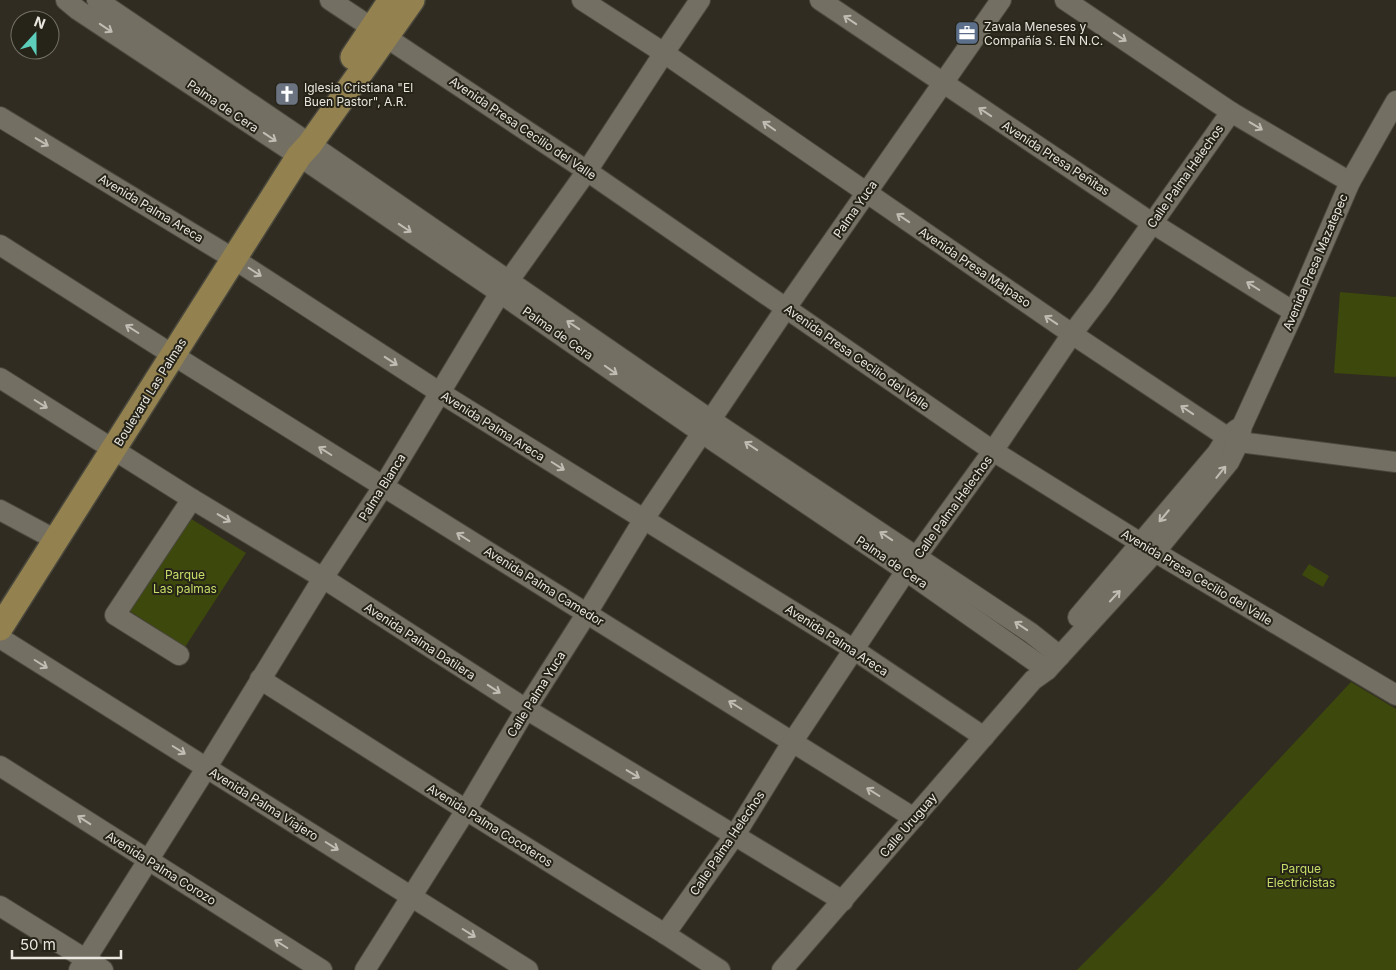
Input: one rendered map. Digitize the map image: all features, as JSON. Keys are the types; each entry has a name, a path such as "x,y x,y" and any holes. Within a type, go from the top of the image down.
{"main road":[{"path":"379,32 391,0"},
{"path":"379,32 412,0"},
{"name":"Boulevard Las Palmas","path":"0,628 234,259 303,146 379,32"}],"street":[{"name":"Palma de Cera","path":"66,0 78,10 303,146"},
{"name":"Palma de Cera","path":"97,0 303,146 707,426 912,564 1055,651"},
{"name":"Avenida Presa Cecilio del Valle","path":"330,0 587,171 993,451 1148,548 1396,695"},
{"name":"Avenida Presa Malpaso","path":"582,0 664,53 1072,334 1236,435 1396,462"},
{"name":"Palma Blanca","path":"82,965 207,767 260,678 383,487 439,392 505,287 587,171 700,0"},
{"name":"Avenida Presa Peñitas","path":"820,0 1152,223 1294,312"},
{"name":"Palma Yuca","path":"707,426 866,192 1001,0"},
{"path":"1065,0 1231,112 1350,182"},
{"name":"Avenida Presa Mazatepec","path":"1039,671 1148,548 1216,454 1236,435 1294,312 1350,182 1396,101"},
{"name":"Calle Palma Helechos","path":"666,934 735,835 853,649 993,451 1072,334 1231,112"},
{"name":"Avenida Palma Areca","path":"0,116 234,259 439,392 853,649 984,737"},
{"name":"Avenida Palma Camedor","path":"0,245 383,487 914,818"},
{"name":"Avenida Palma Datilera","path":"0,378 192,499 323,578 526,709 843,901"},
{"name":"Calle Palma Yuca","path":"365,970 466,810 526,709 587,614 644,519 707,426"},
{"path":"179,655 115,615 192,499"},
{"path":"0,510 56,540"},
{"name":"Palma de Cera","path":"912,564 1039,671"},
{"name":"Avenida Palma Viajero","path":"0,638 528,970"},
{"name":"Calle Uruguay","path":"782,970 1039,671"},
{"name":"Avenida Palma Cocoteros","path":"260,678 720,970"},
{"name":"Avenida Palma Corozo","path":"0,766 322,970"},
{"path":"0,906 82,965 102,970"}],"green space":[{"path":"1340,292 1396,297 1396,377 1334,373"},
{"name":"Parque Las palmas","path":"185,515 246,553 185,647 125,608"},
{"path":"1309,564 1329,576 1323,587 1302,575"},
{"name":"Parque Electricistas","path":"1351,682 1396,709 1396,970 1077,970 1157,890"}],"place":[{"name":"Zavala Meneses y Compañía S. EN N.C.","path":"967,33"},
{"name":"Iglesia Cristiana \"El Buen Pastor\", A.R.","path":"287,94"}]}
